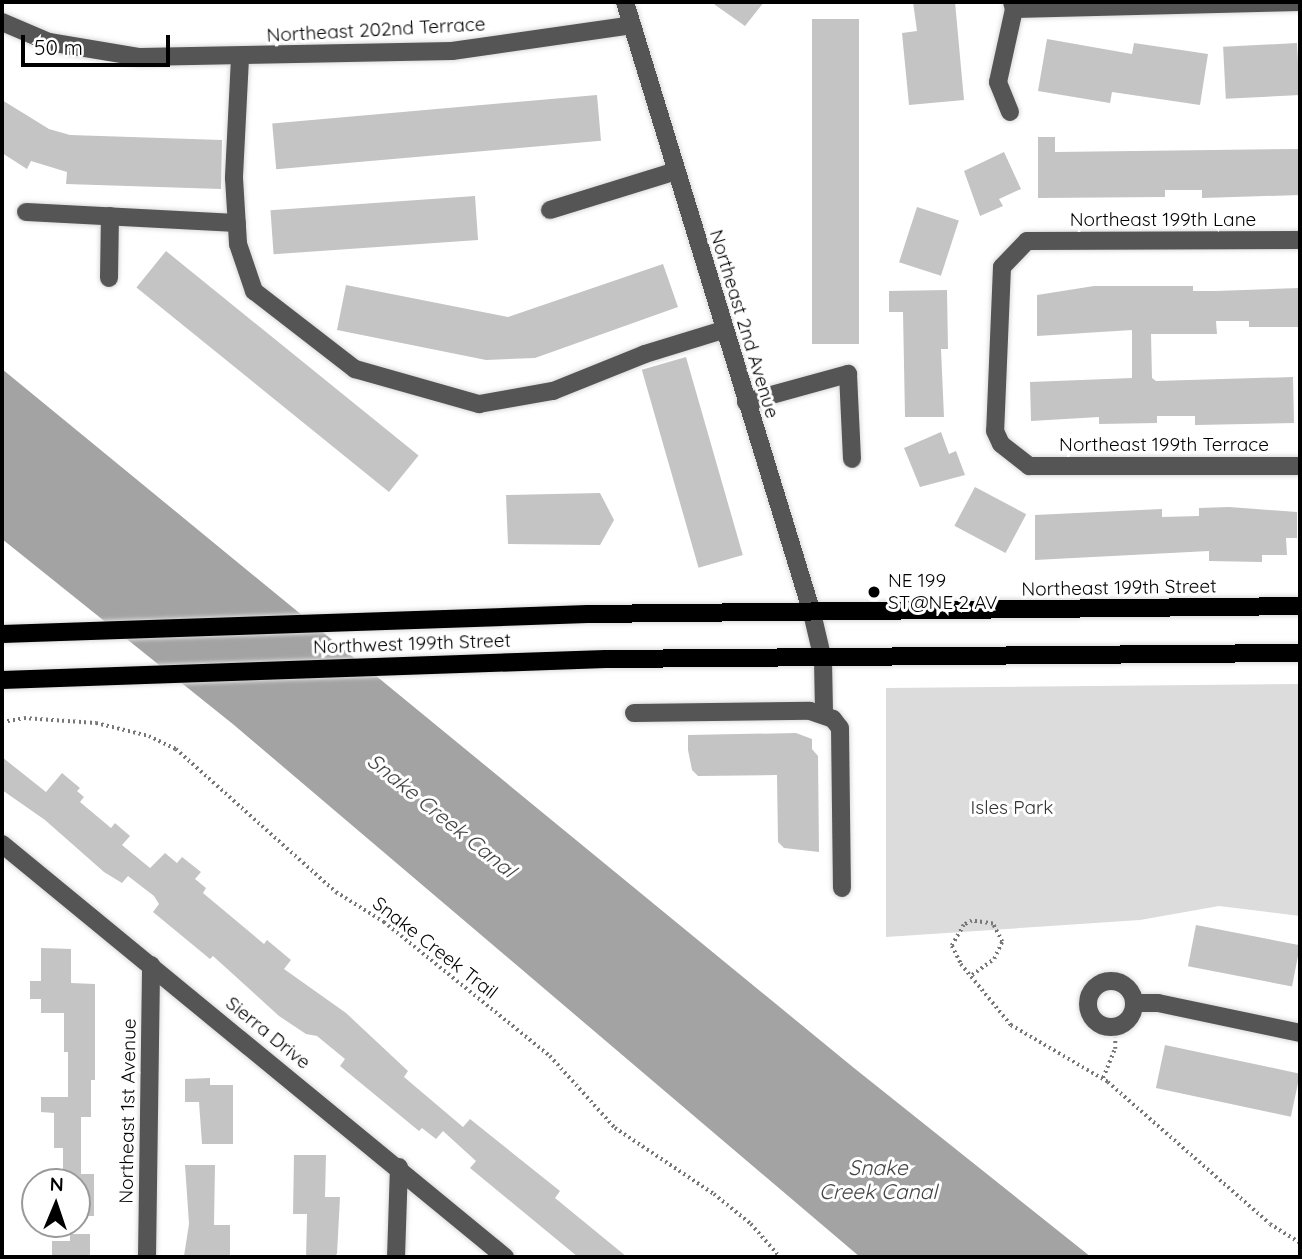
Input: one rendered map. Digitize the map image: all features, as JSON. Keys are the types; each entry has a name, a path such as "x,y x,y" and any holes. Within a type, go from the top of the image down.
{"main road":[{"name":"Northeast 199th Street","path":"812,613 1300,606"},
{"name":"Northwest 199th Street","path":"2,634 335,622 812,613"},
{"path":"823,660 1300,653"},
{"name":"Northwest 199th Street","path":"2,680 387,665 823,660"}],"street":[{"name":"Northeast 2nd Avenue","path":"625,2 723,330 812,613 823,660 824,714"},
{"path":"1010,112 998,82 1013,6 1300,2"},
{"name":"Northeast 202nd Terrace","path":"2,22 49,42 140,57 240,58 452,51 632,25"},
{"path":"240,58 233,178 238,244 254,291 355,369 479,404 553,391 645,354 723,330"},
{"path":"550,210 676,172"},
{"path":"26,212 237,223"},
{"path":"109,278 110,216"},
{"name":"Northeast 199th Lane","path":"1029,466 1001,444 995,431 1002,267 1027,242 1300,240"},
{"path":"746,402 848,374 852,459"},
{"name":"Northeast 199th Terrace","path":"1029,466 1300,466"},
{"path":"634,713 824,714 840,728 842,888"},
{"name":"Sierra Drive","path":"2,844 399,1167 505,1257"},
{"name":"Northeast 1st Avenue","path":"147,1257 152,965"},
{"path":"1135,1003 1158,1003 1300,1033"},
{"path":"396,1257 399,1167"}],"path":[{"name":"Snake Creek Trail","path":"2,722 24,718 96,723 149,736 176,749 336,892 384,922 550,1056 615,1128 714,1194 751,1224 780,1257"},
{"path":"972,975 994,959 1002,942 993,924 972,921 955,936 955,954 1011,1025 1102,1079 1146,1112 1270,1224 1300,1243"},
{"path":"1102,1079 1115,1049 1115,1038"}],"green space":[{"name":"Isles Park","path":"1300,684 1300,916 1219,906 1140,920 886,937 886,688"}],"water":[{"name":"Snake Creek Canal","path":"2,369 854,1068 1091,1257 860,1257 234,725 2,539"}],"building":[{"path":"711,2 764,2 745,26"},
{"path":"913,2 955,2 964,100 909,105 902,33 917,31"},
{"path":"812,19 859,19 859,344 812,344"},
{"path":"1047,39 1132,54 1134,43 1208,54 1200,105 1112,92 1110,103 1038,91"},
{"path":"1297,43 1300,95 1226,99 1223,47"},
{"path":"597,95 601,141 276,169 272,123"},
{"path":"2,100 49,129 70,135 222,140 221,189 66,184 67,172 31,161 27,169 2,153"},
{"path":"1038,137 1055,137 1055,152 1300,149 1300,195 1202,198 1202,190 1165,190 1165,197 1038,198"},
{"path":"1004,152 1021,189 999,199 1003,206 980,216 964,171"},
{"path":"475,196 478,240 274,254 270,210"},
{"path":"917,207 959,221 941,276 899,262"},
{"path":"166,251 419,456 389,492 136,288"},
{"path":"663,264 678,307 535,358 486,360 337,330 346,285 508,317"},
{"path":"1094,286 1193,286 1193,291 1300,288 1300,327 1249,327 1249,321 1216,321 1217,334 1151,334 1152,378 1156,381 1293,377 1294,423 1195,425 1195,416 1157,416 1157,423 1099,424 1099,417 1031,421 1030,382 1132,378 1132,330 1037,336 1037,295"},
{"path":"947,290 948,349 941,349 944,417 905,417 903,312 889,312 889,291"},
{"path":"686,357 743,555 699,568 642,370"},
{"path":"941,432 949,454 956,451 965,475 920,487 904,448"},
{"path":"975,487 1026,514 1006,553 954,526"},
{"path":"600,493 614,520 600,545 508,544 506,495"},
{"path":"1229,507 1297,512 1297,538 1286,538 1287,555 1262,555 1262,562 1209,561 1209,551 1035,560 1035,515 1162,509 1162,517 1199,516 1199,508"},
{"path":"796,733 812,739 812,749 818,756 819,852 784,848 778,842 777,775 698,776 692,770 688,750 688,735"},
{"path":"2,757 46,792 62,773 80,788 77,791 84,797 80,802 111,828 115,823 130,836 122,845 150,868 165,853 177,863 182,857 201,872 195,879 206,888 203,893 264,944 267,940 291,960 284,969 346,1013 408,1071 404,1077 463,1127 470,1119 560,1191 555,1198 627,1257 578,1257 470,1168 476,1161 443,1131 436,1139 422,1128 419,1131 340,1066 345,1059 317,1036 306,1034 279,1016 213,956 210,959 153,912 159,904 154,896 128,876 122,883 104,872 45,820 2,790"},
{"path":"1196,925 1300,945 1292,986 1188,966"},
{"path":"41,948 71,949 71,983 95,984 95,1080 91,1080 91,1117 81,1117 81,1168 63,1168 63,1148 54,1148 54,1113 41,1112 41,1097 68,1097 68,1052 64,1052 64,1013 41,1013 41,999 30,999 30,981 41,981"},
{"path":"1165,1045 1300,1074 1291,1117 1156,1088"},
{"path":"210,1078 210,1085 233,1085 233,1144 202,1144 199,1102 185,1102 185,1079"},
{"path":"294,1155 326,1155 325,1197 340,1197 337,1254 332,1257 306,1257 307,1214 293,1214"},
{"path":"185,1165 215,1165 214,1225 230,1225 230,1256 184,1256 189,1224"},
{"path":"91,1174 94,1174 94,1216 91,1216"},
{"path":"70,1238 90,1238 90,1255 52,1257 52,1241 70,1241"}],"place":[{"name":"NE 199 ST@NE 2 AV","path":"874,592"}]}
